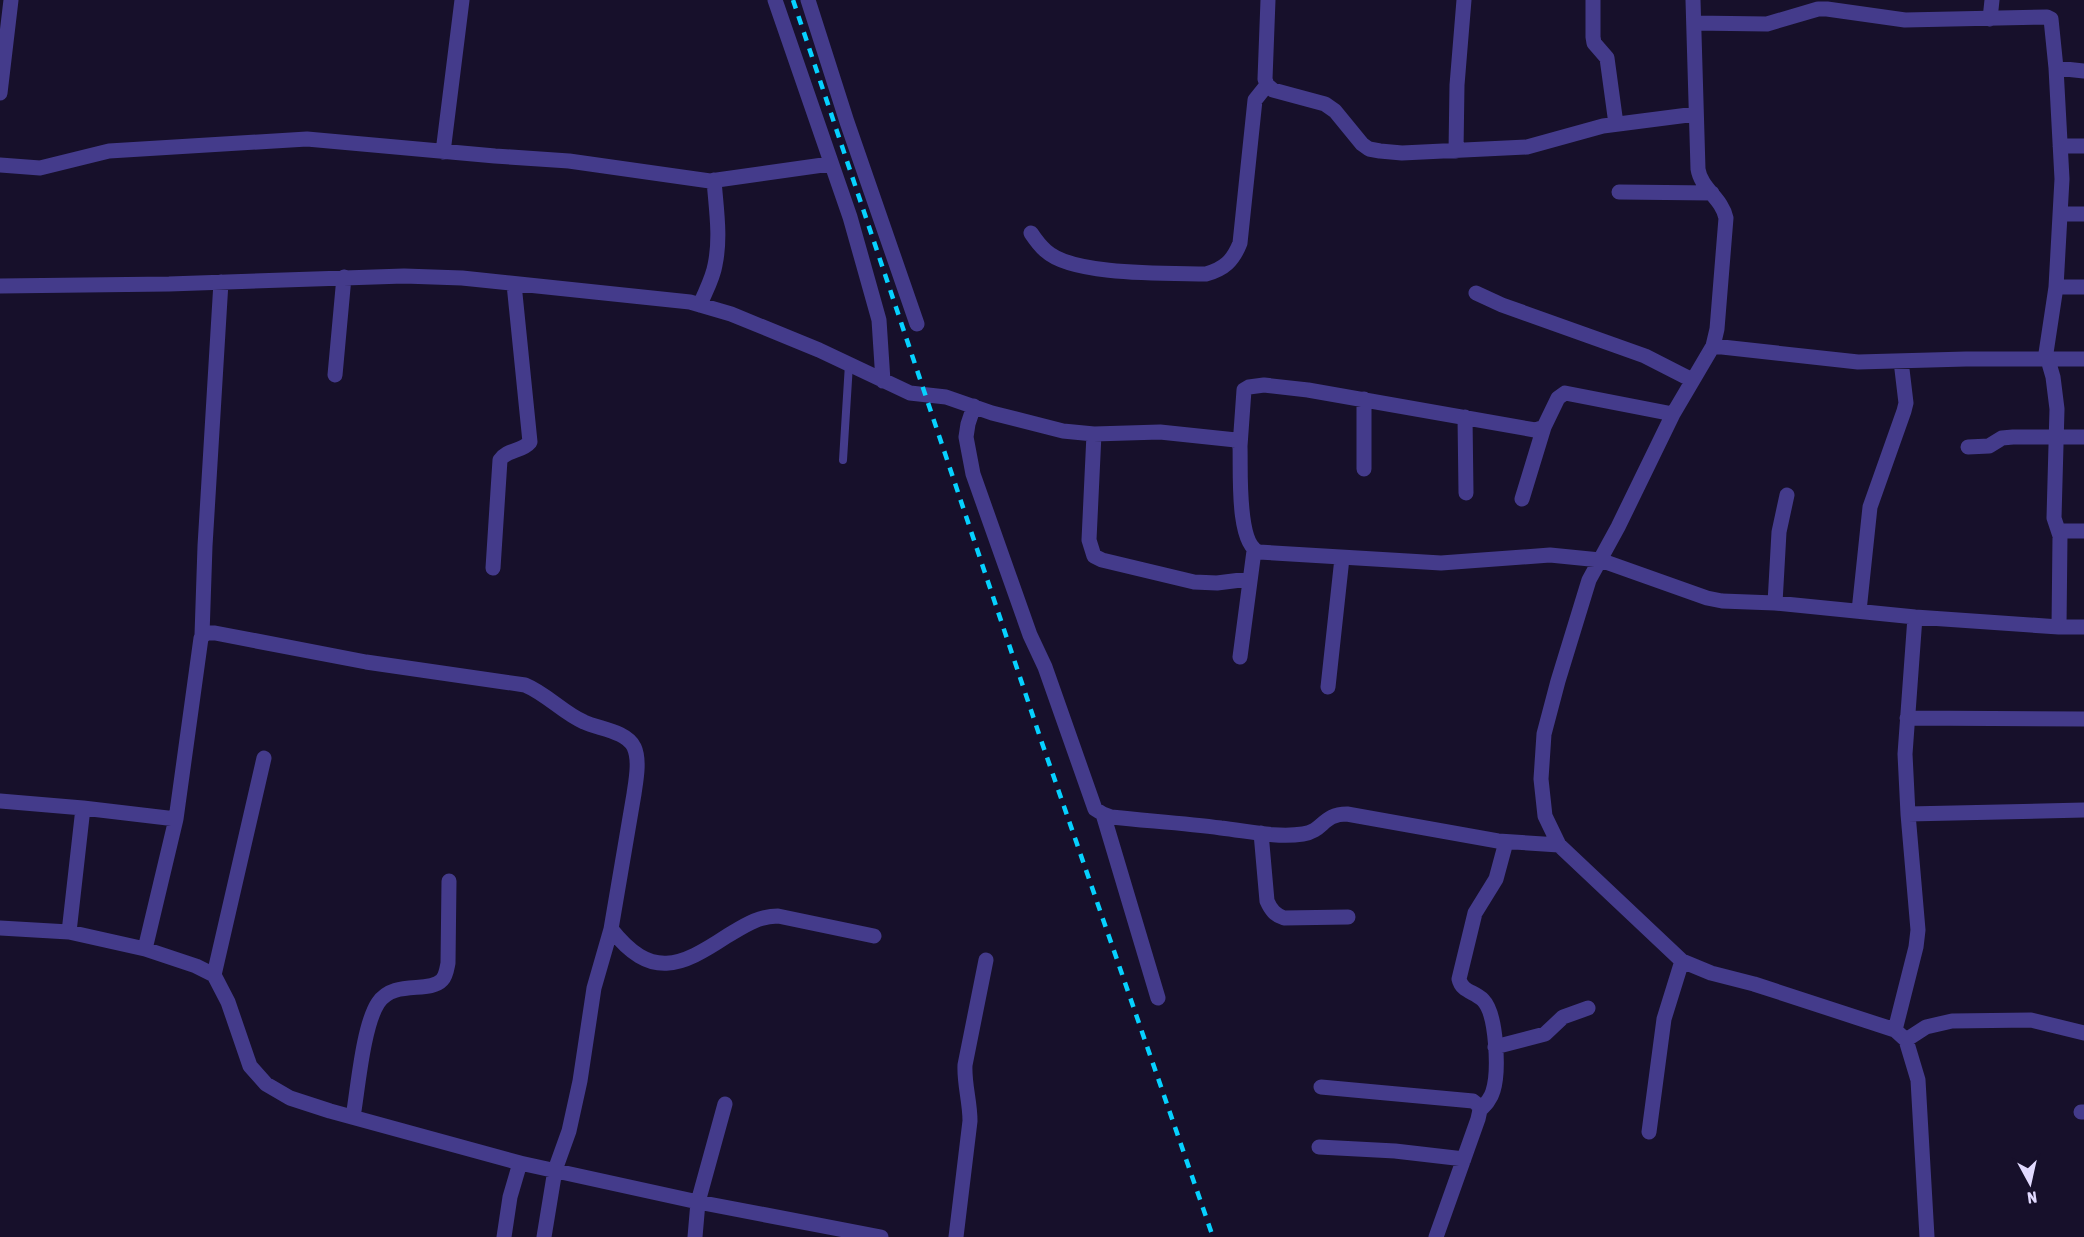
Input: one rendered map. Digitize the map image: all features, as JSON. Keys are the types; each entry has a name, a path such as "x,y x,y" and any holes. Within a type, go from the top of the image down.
{"street":[{"path":"443,152 462,0"},
{"path":"775,0 850,218 879,320 883,381"},
{"path":"808,0 847,122 917,324"},
{"path":"1268,0 1265,79 1267,85 1273,90 1325,104 1335,111 1355,137 1369,149 1402,153 1527,147 1588,129 1696,114"},
{"path":"1456,151 1462,0"},
{"path":"1593,0 1594,43 1607,58 1616,124"},
{"path":"1693,0 1699,177 1721,203 1726,218 1720,308 1713,346 1673,414 1583,596 1544,734 1542,795 1545,816 1559,845 1682,961 1711,973 1754,984 1901,1035 1952,1021 2031,1020 2084,1033"},
{"path":"1990,20 1992,0"},
{"path":"1694,24 1767,24 1818,9 1905,20 1990,20 2042,17 2051,19 2056,68 2061,214 2056,287 2046,353 2053,377 2057,409 2054,518 2059,531 2059,627"},
{"path":"0,93 2,44 7,10"},
{"path":"2056,68 2084,71"},
{"path":"1031,233 1046,251 1071,264 1122,271 1206,274 1218,270 1229,263 1240,243 1255,100 1267,85"},
{"path":"0,165 40,168 109,151 286,140 335,141 569,161 714,180 830,164"},
{"path":"2060,146 2084,146"},
{"path":"700,304 715,268 718,253 719,237 714,180"},
{"path":"1619,192 1712,193"},
{"path":"2061,214 2084,214"},
{"path":"335,375 344,277"},
{"path":"0,286 344,277 462,278 700,304 731,314 819,350 910,393 946,397 992,413 1063,431 1094,434 1185,434 1233,440 1239,442 1240,446"},
{"path":"145,949 176,819 202,635 221,282"},
{"path":"493,568 500,460 506,453 524,447 530,442 514,284"},
{"path":"2056,287 2084,286"},
{"path":"1476,293 1645,357 1692,380"},
{"path":"1713,346 1858,362 2084,359"},
{"path":"1859,611 1870,507 1906,403 1901,361"},
{"path":"1544,427 1535,430 1364,399 1274,386 1249,387 1244,390 1240,446 1242,516 1248,543 1254,551 1266,554 1342,558 1448,563 1550,555 1600,560 1707,598 1722,601 1775,603 1915,617 2084,627"},
{"path":"1522,499 1544,427 1558,398 1565,393 1673,414"},
{"path":"1364,399 1364,469"},
{"path":"974,406 966,437 973,474 1030,635 1046,667 1095,808 1111,817 1261,833 1304,834 1320,827 1327,818 1337,814 1347,814 1506,842 1559,845"},
{"path":"1465,417 1466,493"},
{"path":"1094,434 1089,540 1094,556 1102,560 1194,582 1217,583 1249,579"},
{"path":"1968,447 1989,446 2005,437 2084,437"},
{"path":"1775,603 1779,531 1787,495"},
{"path":"2059,531 2084,531"},
{"path":"1240,657 1254,551"},
{"path":"1328,687 1342,558"},
{"path":"1915,617 1905,754 1918,930 1901,1035 1918,1080 1927,1237"},
{"path":"202,635 214,633 366,662 525,685 535,689 570,716 628,740 635,749 636,779 611,929 594,988 580,1081 569,1131 555,1170 544,1237"},
{"path":"1907,718 2084,719"},
{"path":"214,975 264,758"},
{"path":"0,801 176,819"},
{"path":"69,932 83,808"},
{"path":"1908,814 2084,810"},
{"path":"1103,814 1158,998"},
{"path":"1261,833 1267,901 1271,910 1284,918 1348,917"},
{"path":"1436,1237 1480,1110 1493,1092 1496,1077 1492,1020 1483,999 1464,989 1459,978 1475,913 1496,879 1506,842"},
{"path":"353,1117 366,1038 379,1001 389,993 402,988 436,984 446,973 449,881"},
{"path":"611,929 635,954 648,962 663,964 681,962 706,950 752,921 766,916 778,916 874,936"},
{"path":"0,928 69,932 145,949 196,966 214,975 228,1002 250,1066 266,1084 290,1098 520,1163 824,1228 881,1237"},
{"path":"956,1237 970,1121 970,1106 964,1081 965,1065 986,960"},
{"path":"1649,1132 1664,1019 1682,961"},
{"path":"1495,1047 1545,1034 1563,1017 1588,1008"},
{"path":"1321,1086 1473,1101 1480,1110"},
{"path":"695,1237 698,1202 725,1104"},
{"path":"1319,1148 1395,1151 1464,1159"},
{"path":"504,1237 510,1197 520,1163"}],"lane":[{"path":"843,460 849,364"}],"railway":[{"path":"793,0 1041,740 1213,1237"}]}
